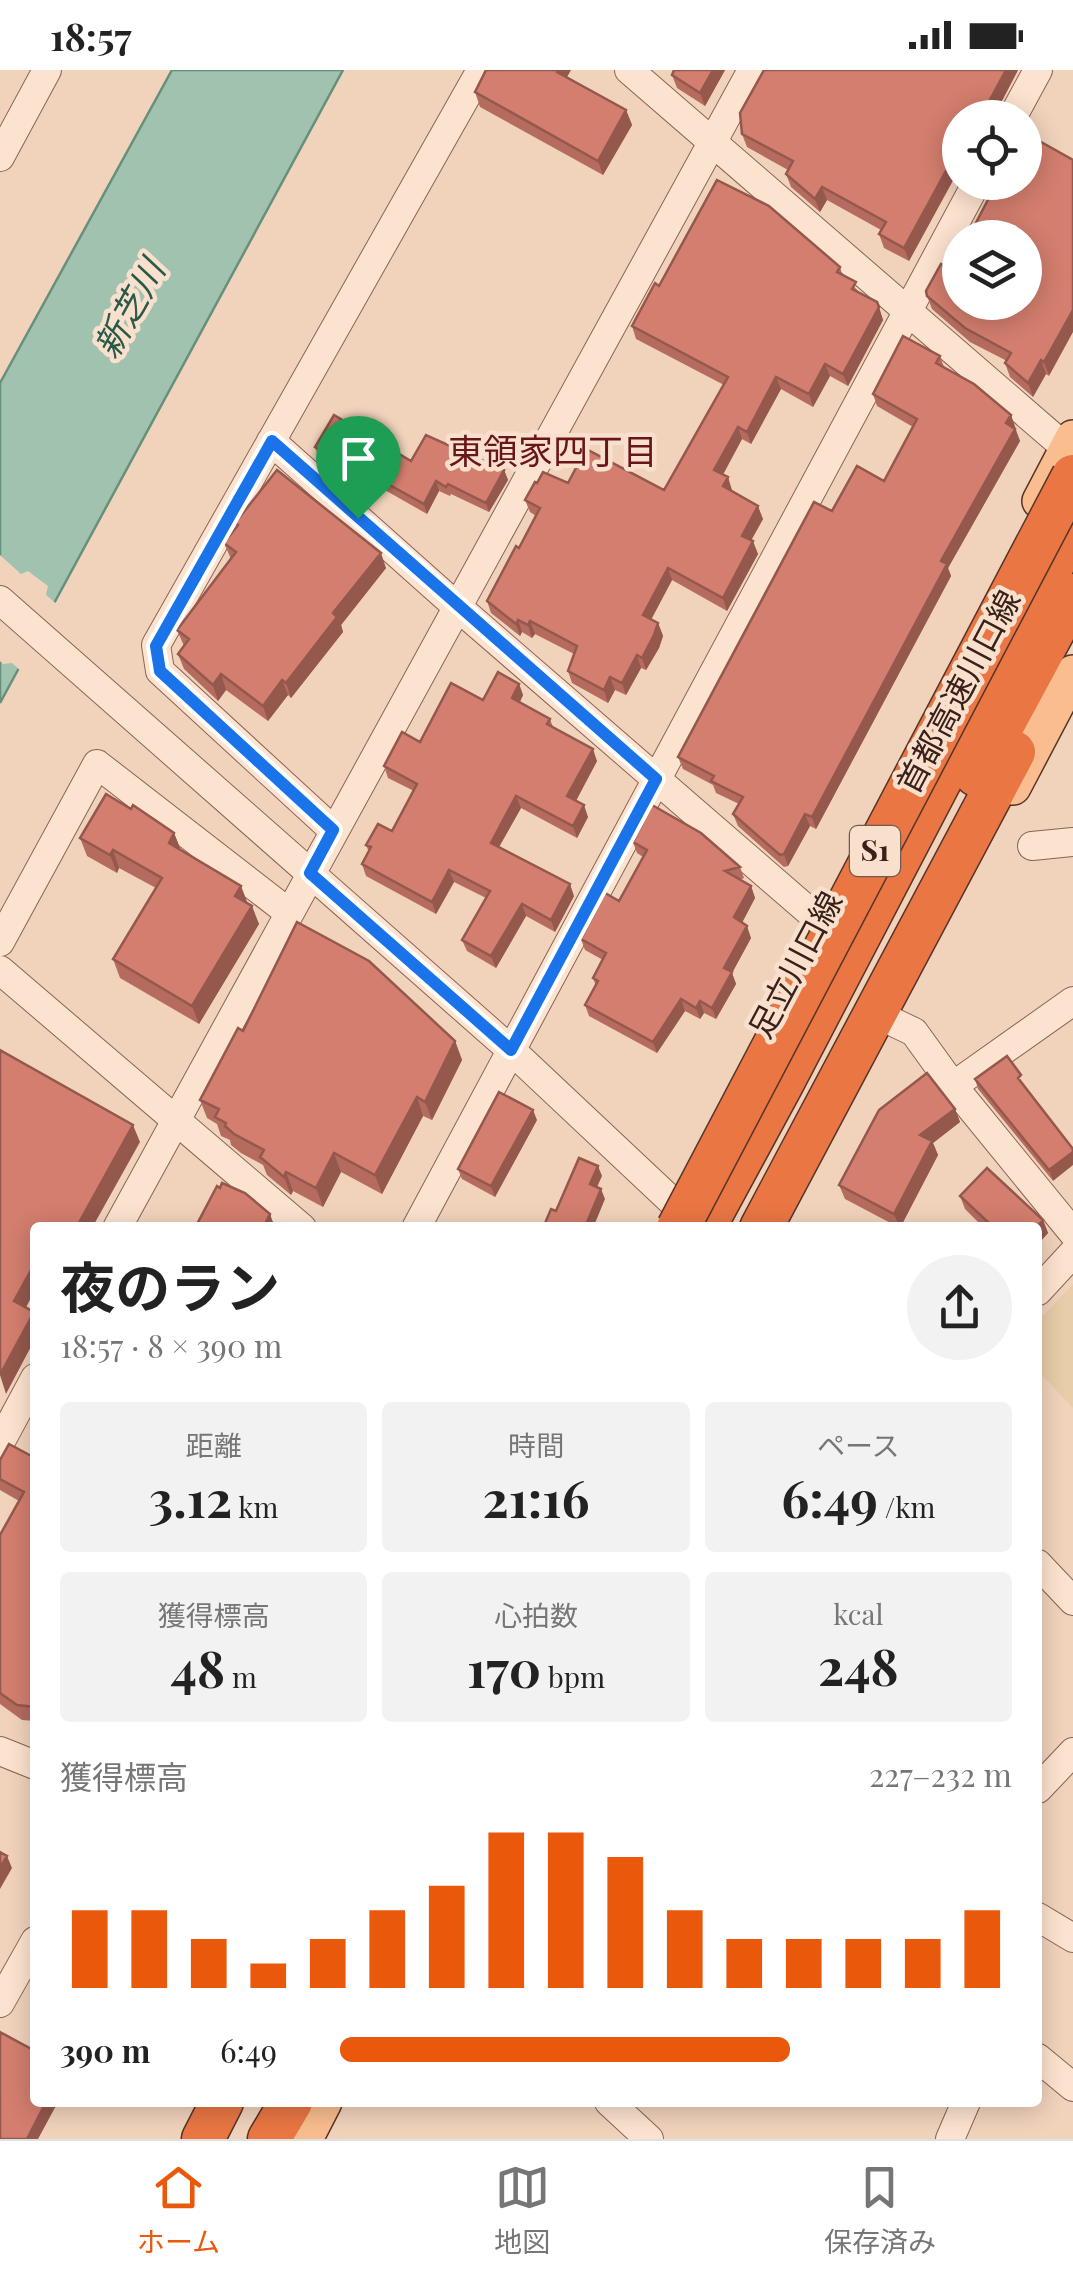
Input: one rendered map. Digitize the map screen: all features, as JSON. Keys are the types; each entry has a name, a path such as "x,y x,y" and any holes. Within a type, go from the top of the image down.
{"highway":[{"name":"首都高速川口線","path":"682,1222 1071,454"},
{"name":"S1","path":"682,1222 791,1066 1073,526"},
{"path":"735,1222 1073,595"},
{"name":"S1","path":"764,1222 1073,642"},
{"path":"203,2139 219,2107"},
{"path":"246,2139 263,2107"},
{"path":"269,2139 287,2107"},
{"path":"285,2139 298,2107"}],"main road":[{"name":"足立川口線","path":"682,1222 820,920 1071,454"},
{"path":"785,1222 1068,693"},
{"path":"181,2139 198,2107"},
{"path":"306,2139 322,2107"}],"street":[{"path":"0,157 47,70"},
{"path":"333,830 160,671 156,646 481,70"},
{"path":"629,70 1071,454"},
{"path":"120,1222 752,70"},
{"path":"1022,100 1038,70"},
{"path":"419,1222 967,200"},
{"path":"272,441 820,920"},
{"path":"0,600 511,1050 682,1222"},
{"path":"0,942 97,764 288,912"},
{"path":"1032,846 1073,842"},
{"path":"0,970 295,1222"},
{"path":"953,1086 1073,1001"},
{"path":"891,1020 914,1032 1073,1233"},
{"path":"1042,1287 1073,1253"},
{"path":"0,1443 30,1387"},
{"path":"1042,1568 1073,1600"},
{"path":"0,1751 30,1763"},
{"path":"1042,1786 1073,1752"},
{"path":"1042,1919 1073,1938"},
{"path":"0,2002 30,1950"},
{"path":"1042,2061 1073,2086"},
{"path":"614,2107 649,2139"},
{"path":"950,2139 964,2107"}],"shaded area":[{"path":"1073,1284 1073,1408 1042,1375 1042,1317"}],"water":[{"name":"新芝川","path":"172,70 343,70 0,703 0,383"}],"pier":[{"path":"0,555 21,574 28,571 48,586 46,595 58,605 22,672 12,663 0,661"}],"building":[{"path":"486,70 558,70 626,110 598,161 475,92"},
{"path":"674,70 713,70 700,93 672,75"},
{"path":"764,70 1006,70 990,100 942,100 942,178 904,248 879,234 886,222 822,187 815,199 786,174 793,161 742,134 740,113"},
{"path":"1042,143 1073,160 1073,310 1028,383 1005,363 1011,353 956,320 1042,320 1042,220 977,220 988,200 1042,200"},
{"path":"717,180 769,206 840,267 837,272 856,282 852,289 877,302 879,307 843,374 825,364 809,394 776,377 747,432 738,427 714,470 728,477 723,486 758,506 742,536 753,541 723,598 668,568 643,615 658,623 642,658 637,655 622,683 610,677 604,690 568,671 577,646 530,621 528,625 518,620 516,624 487,601 540,508 525,500 543,472 568,483 586,449 664,490 728,377 632,326 655,283 659,286"},
{"path":"942,265 942,309 926,291"},
{"path":"903,336 940,356 936,363 974,384 1011,415 1006,423 1015,429 941,561 947,564 812,817 805,814 780,855 733,814 743,797 711,781 714,776 678,757 814,502 832,511 857,466 884,481 917,419 873,394"},
{"path":"334,415 411,461 426,435 504,470 486,503 436,481 424,504 315,447"},
{"path":"277,470 381,553 333,613 337,617 263,706 221,674 213,685 178,654 189,639 177,630 236,552 224,543"},
{"path":"498,672 519,684 512,698 550,719 547,724 593,749 567,796 584,805 573,826 516,796 491,843 570,884 551,920 522,904 491,956 462,940 490,891 449,870 432,902 362,864 371,847 366,845 378,824 392,831 417,784 384,766 402,732 420,742 451,683 483,700"},
{"path":"106,794 131,809 133,805 174,833 169,843 241,886 235,896 252,906 192,1006 113,959 162,878 113,850 110,855 80,838"},
{"path":"652,805 701,833 740,867 725,871 751,886 734,917 747,926 724,968 732,972 712,1008 700,1001 696,1008 681,999 653,1042 585,1005 598,981 593,978 606,953 581,939 605,893 619,901 647,850 633,842"},
{"path":"297,922 369,961 455,1041 425,1102 417,1097 375,1175 334,1153 316,1188 286,1172 284,1177 260,1157 264,1150 234,1134 215,1117 219,1109 200,1100 238,1028 243,1031"},
{"path":"0,1050 133,1125 79,1222 30,1222 30,1272 14,1301 30,1310 30,1319 0,1375"},
{"path":"1007,1056 1021,1075 1018,1078 1073,1149 1049,1170 975,1079"},
{"path":"927,1073 955,1109 920,1135 932,1141 894,1214 839,1185 879,1110"},
{"path":"499,1092 533,1110 491,1186 458,1169"},
{"path":"579,1158 598,1166 590,1184 601,1189 587,1222 546,1222 551,1209 556,1211"},
{"path":"987,1168 1043,1220 988,1222 960,1196"},
{"path":"222,1183 245,1193 270,1214 266,1222 198,1222 217,1186 220,1188"},
{"path":"9,1444 30,1455 30,1706 17,1705 0,1693 0,1535 24,1492 0,1479 0,1460"},
{"path":"0,2032 30,2048 30,2107 43,2107 27,2139 0,2139"}],"district":[{"name":"東領家四丁目","path":"553,452"}],"route":[{"path":"272,441 358,518 656,779 511,1050 310,873 333,830 160,671 156,646 272,441"}]}
